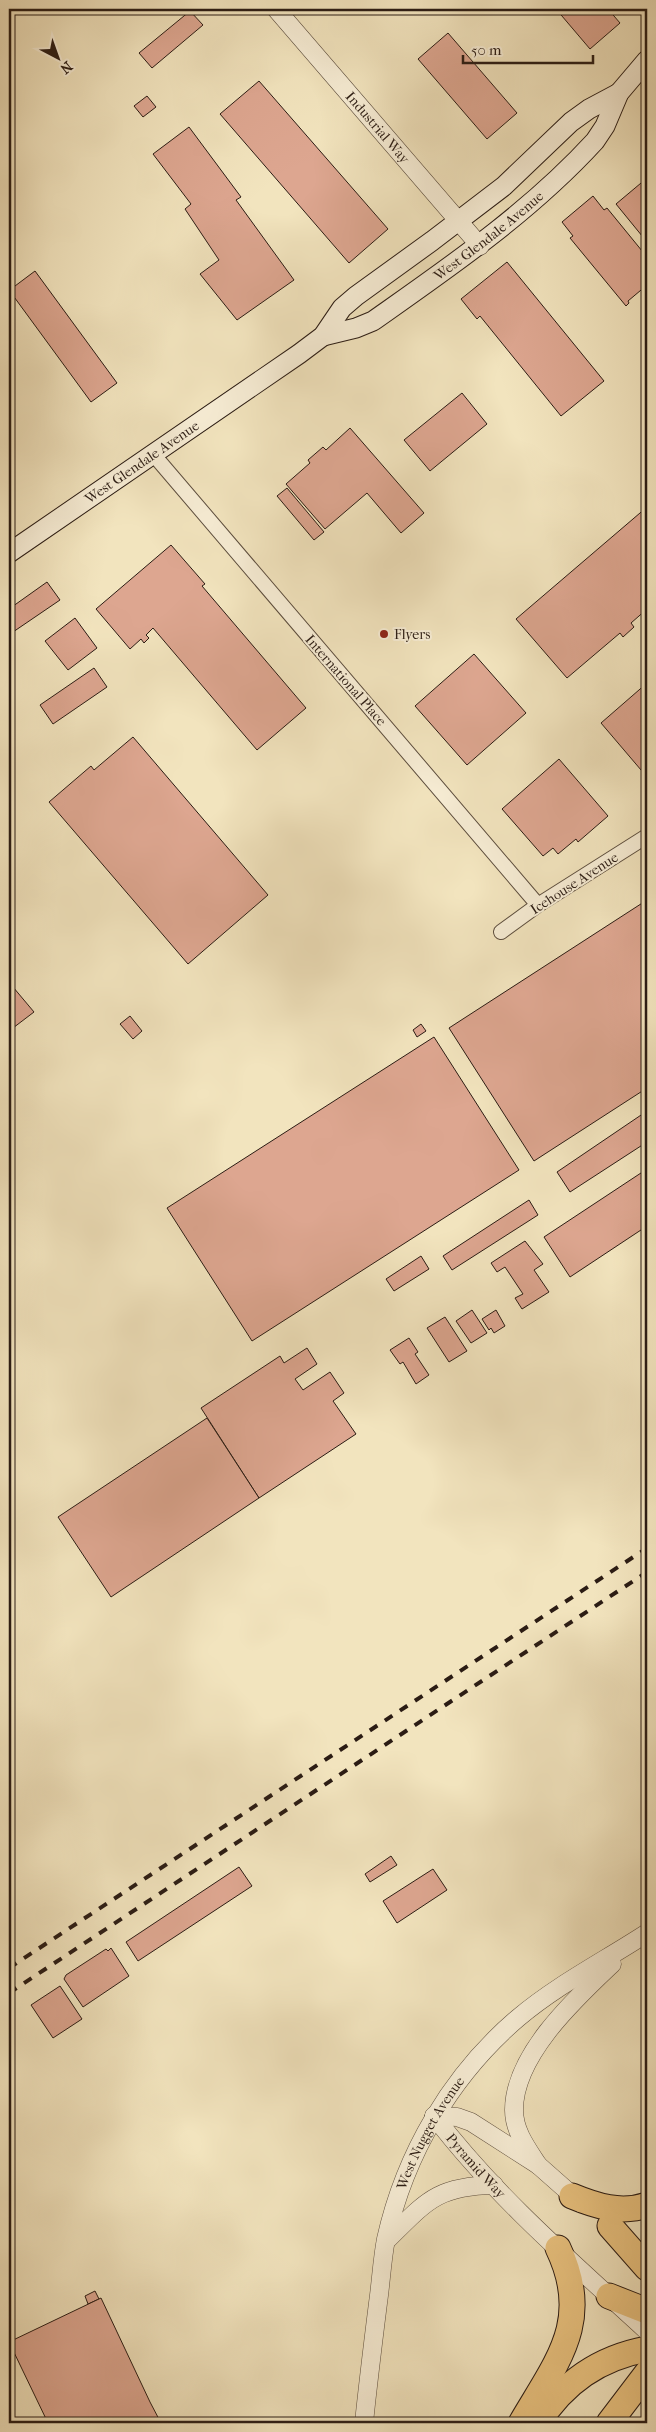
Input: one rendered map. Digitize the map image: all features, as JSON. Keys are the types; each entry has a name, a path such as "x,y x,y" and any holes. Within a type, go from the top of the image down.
{"highway":[{"path":"572,2196 596,2206 616,2209 647,2205"},
{"path":"610,2226 647,2268"},
{"path":"521,2423 562,2353 572,2321 572,2288 558,2248"},
{"path":"609,2296 647,2311"},
{"path":"538,2423 561,2392 583,2374 617,2357 647,2349"},
{"path":"616,2414 647,2373"}],"main road":[{"name":"West Glendale Avenue","path":"323,336 356,328 373,321 480,246 547,189 595,141 605,126 619,93 647,60"},
{"name":"West Glendale Avenue","path":"9,552 323,336 342,308 356,296 504,186 571,122 589,109 619,93"}],"street":[{"name":"Industrial Way","path":"276,9 480,246"},
{"name":"International Place","path":"153,454 538,905"},
{"name":"Icehouse Avenue","path":"501,932 538,905 647,836"},
{"name":"West Nugget Avenue","path":"364,2423 386,2240 407,2174 434,2116 454,2086 486,2047 519,2017 576,1977 644,1935"},
{"path":"538,2166 521,2139 514,2110 521,2080 532,2056 569,2004 644,1935"},
{"name":"Pyramid Way","path":"434,2116 457,2116 471,2122 538,2166 610,2226 647,2261"},
{"name":"Pyramid Way","path":"434,2116 460,2150 494,2185 647,2331"},
{"path":"386,2240 425,2203 438,2195 456,2188 494,2185"}],"building":[{"path":"556,9 608,9 620,23 590,49"},
{"path":"190,11 203,25 152,68 139,53"},
{"path":"448,33 517,113 487,139 418,59"},
{"path":"259,81 388,229 349,263 220,114"},
{"path":"147,96 156,107 143,117 134,106"},
{"path":"189,127 241,197 236,200 294,280 237,320 200,274 219,260 185,209 191,204 153,154"},
{"path":"647,178 647,242 616,204"},
{"path":"593,196 604,210 607,208 647,257 647,285 628,301 629,303 626,306 570,238 573,236 562,222"},
{"path":"507,262 604,381 561,416 480,316 477,319 461,299"},
{"path":"35,271 117,383 91,402 9,290 12,288 11,286 15,286"},
{"path":"462,393 487,424 430,471 404,440"},
{"path":"350,428 424,513 401,533 367,493 325,529 286,484 310,463 308,460 323,447 326,450"},
{"path":"287,488 324,532 314,540 277,496"},
{"path":"647,507 647,609 631,623 634,627 623,637 620,633 567,678 516,619"},
{"path":"171,545 205,584 202,586 306,708 257,750 153,628 146,635 149,638 144,643 141,639 130,649 96,609"},
{"path":"47,582 60,600 13,632 9,626 9,609"},
{"path":"75,618 97,648 68,670 45,641"},
{"path":"474,654 526,713 467,765 415,706"},
{"path":"94,668 107,687 53,724 40,705"},
{"path":"647,683 647,777 601,723"},
{"path":"133,737 268,895 188,964 49,802 91,766 94,770"},
{"path":"559,759 608,816 578,842 576,839 558,854 553,848 543,856 502,809"},
{"path":"647,900 647,1088 534,1161 449,1028"},
{"path":"13,987 34,1012 9,1031 9,990"},
{"path":"130,1016 142,1031 133,1039 120,1024"},
{"path":"421,1024 426,1031 417,1037 413,1030"},
{"path":"434,1037 519,1170 252,1341 167,1208"},
{"path":"647,1111 647,1142 570,1192 557,1172"},
{"path":"647,1169 647,1226 570,1277 544,1237"},
{"path":"529,1200 538,1215 452,1270 443,1256"},
{"path":"525,1241 543,1264 534,1270 549,1292 522,1309 515,1298 523,1294 505,1267 497,1272 491,1263"},
{"path":"421,1256 429,1269 394,1291 386,1279"},
{"path":"472,1310 487,1333 471,1343 456,1321"},
{"path":"496,1310 505,1326 494,1333 491,1328 489,1330 482,1319"},
{"path":"445,1317 467,1351 449,1362 427,1328"},
{"path":"409,1338 418,1352 415,1354 429,1375 416,1384 403,1362 400,1364 390,1350"},
{"path":"307,1348 317,1364 295,1379 303,1390 330,1372 344,1393 333,1401 356,1434 259,1498 201,1408 280,1356 284,1363"},
{"path":"207,1418 259,1498 111,1597 58,1517"},
{"path":"391,1856 397,1865 370,1882 365,1874"},
{"path":"239,1867 252,1886 138,1961 126,1942"},
{"path":"433,1869 447,1890 397,1923 383,1901"},
{"path":"111,1948 129,1976 83,2007 64,1979 66,1975 106,1949 108,1951"},
{"path":"60,1986 82,2019 53,2038 31,2005"},
{"path":"95,2291 99,2299 88,2304 85,2296"},
{"path":"101,2298 161,2423 48,2423 9,2342"}],"railway":[{"path":"9,1968 647,1548"},
{"path":"9,1993 647,1572"}],"place":[{"name":"Flyers","path":"384,634"}]}
